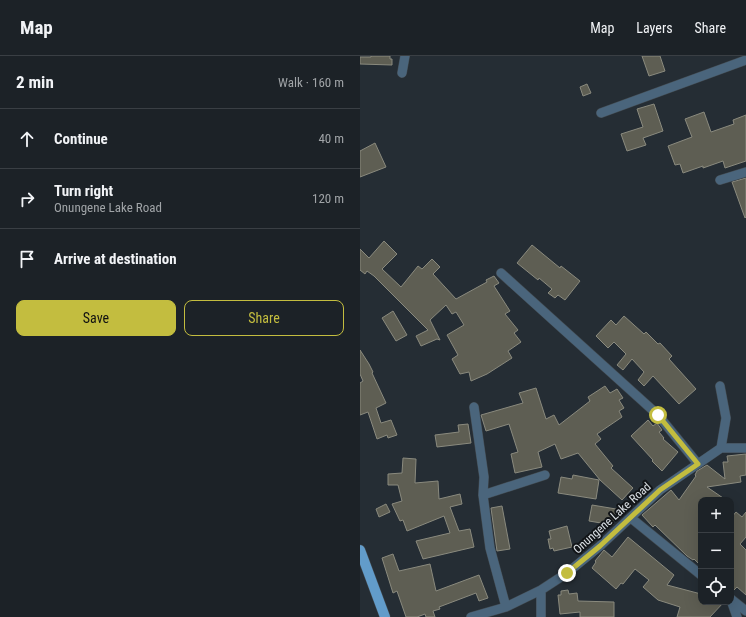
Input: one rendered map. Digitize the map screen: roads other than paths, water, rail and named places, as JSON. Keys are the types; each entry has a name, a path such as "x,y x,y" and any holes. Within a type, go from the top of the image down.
{"main road":[{"path":"360,550 385,617"}],"street":[{"path":"402,74 405,56"},
{"path":"601,113 746,60"},
{"path":"720,180 746,172"},
{"path":"501,273 658,415 698,464"},
{"path":"720,386 726,418 721,448 746,448"},
{"path":"474,407 484,477 483,495 490,548 506,607"},
{"name":"Onungene Lake Road","path":"471,617 506,607 541,590 600,546 660,490 721,448"},
{"path":"483,495 545,475"},
{"path":"631,518 698,573"},
{"path":"541,590 541,617"},
{"path":"734,601 746,611"},
{"path":"733,605 737,617"}]}
